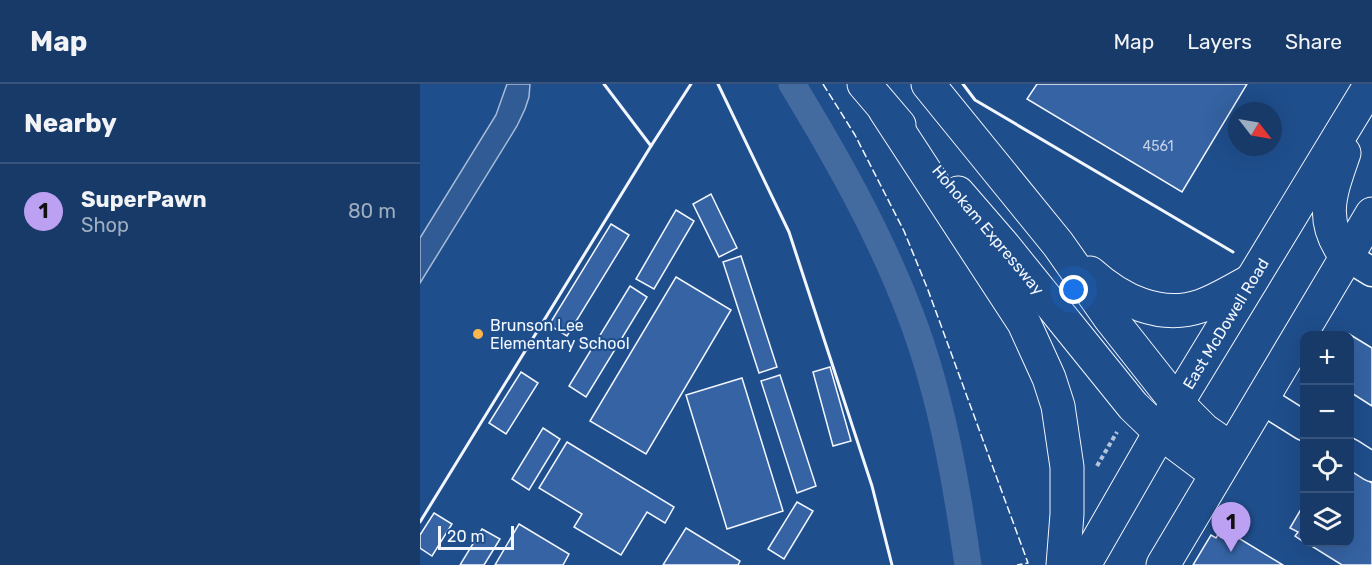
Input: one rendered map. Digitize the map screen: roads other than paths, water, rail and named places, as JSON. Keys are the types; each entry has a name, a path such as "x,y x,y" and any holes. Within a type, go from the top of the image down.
{"main road":[{"name":"Hohokam Expressway","path":"864,84 1003,245 1133,406 1160,432 1223,462"},
{"path":"928,84 1058,244 1110,318 1177,403 1204,430 1223,462"},
{"path":"1359,264 1339,246 1332,232 1330,195 1367,90"},
{"name":"East McDowell Road","path":"1084,565 1177,403 1367,90"},
{"path":"885,110 1024,323 1049,378 1058,406 1067,467 1067,514 1063,565"},
{"path":"1163,565 1261,399 1359,264 1372,214"},
{"path":"1058,244 1107,288 1131,301 1160,310 1174,311 1201,306 1251,281"}],"lane":[{"path":"1261,399 1300,423"},
{"path":"1354,456 1372,467"}],"waterway":[{"path":"792,84 857,197 886,256 922,346 946,439 968,565"}],"place":[{"name":"Brunson Lee Elementary School","path":"478,334"},
{"name":"SuperPawn","path":"1231,552"}]}
